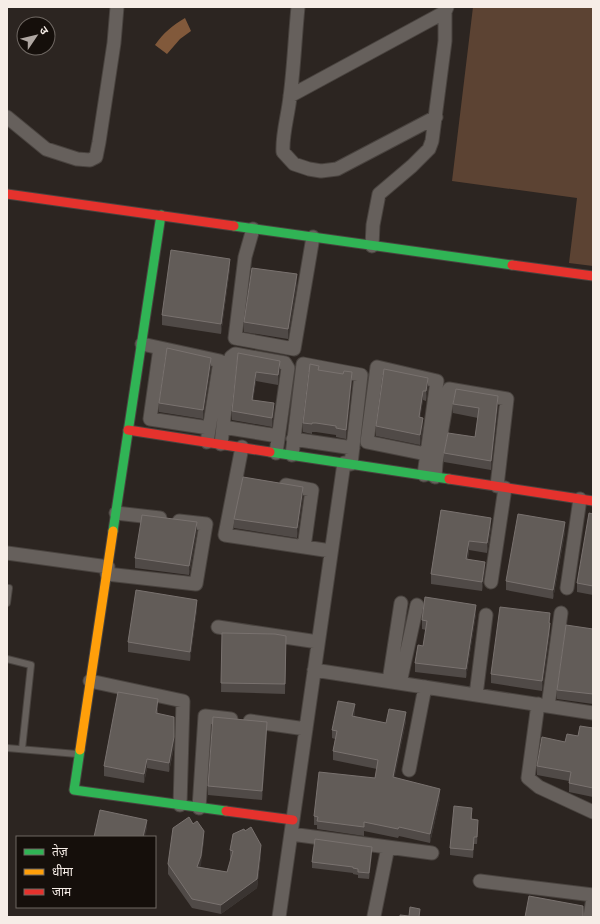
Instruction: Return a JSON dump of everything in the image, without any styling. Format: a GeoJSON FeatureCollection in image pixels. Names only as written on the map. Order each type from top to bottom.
{"type":"FeatureCollection","features":[{"type":"Feature","properties":{"kind":"street"},"geometry":{"type":"LineString","coordinates":[[7,116],[46,149],[77,159],[90,160],[96,158],[117,7]]}},
{"type":"Feature","properties":{"kind":"street"},"geometry":{"type":"LineString","coordinates":[[298,7],[290,96],[286,128],[282,139],[283,152],[294,164],[321,171],[337,169],[436,117]]}},
{"type":"Feature","properties":{"kind":"street"},"geometry":{"type":"LineString","coordinates":[[290,96],[446,9],[446,41],[432,141],[429,149],[412,166],[379,194],[372,246]]}},
{"type":"Feature","properties":{"kind":"street"},"geometry":{"type":"LineString","coordinates":[[7,194],[593,276]]}},
{"type":"Feature","properties":{"kind":"street"},"geometry":{"type":"LineString","coordinates":[[161,215],[74,790],[293,820]]}},
{"type":"Feature","properties":{"kind":"street"},"geometry":{"type":"LineString","coordinates":[[252,228],[244,267],[234,338],[294,349],[312,237]]}},
{"type":"Feature","properties":{"kind":"street"},"geometry":{"type":"LineString","coordinates":[[244,267],[259,269]]}},
{"type":"Feature","properties":{"kind":"street"},"geometry":{"type":"LineString","coordinates":[[290,275],[306,277]]}},
{"type":"Feature","properties":{"kind":"street"},"geometry":{"type":"LineString","coordinates":[[142,344],[220,361],[207,442]]}},
{"type":"Feature","properties":{"kind":"street"},"geometry":{"type":"LineString","coordinates":[[160,348],[150,419],[209,428]]}},
{"type":"Feature","properties":{"kind":"street"},"geometry":{"type":"LineString","coordinates":[[221,444],[231,357],[235,354],[285,364],[288,368],[276,453]]}},
{"type":"Feature","properties":{"kind":"street"},"geometry":{"type":"LineString","coordinates":[[279,917],[331,551],[348,464],[353,448],[361,375],[303,364],[292,455]]}},
{"type":"Feature","properties":{"kind":"street"},"geometry":{"type":"LineString","coordinates":[[426,454],[367,442],[377,367],[437,381],[426,454],[430,476]]}},
{"type":"Feature","properties":{"kind":"street"},"geometry":{"type":"LineString","coordinates":[[430,476],[436,463],[450,389],[507,399],[501,487],[491,582]]}},
{"type":"Feature","properties":{"kind":"street"},"geometry":{"type":"LineString","coordinates":[[223,427],[278,436]]}},
{"type":"Feature","properties":{"kind":"street"},"geometry":{"type":"LineString","coordinates":[[128,430],[593,502]]}},
{"type":"Feature","properties":{"kind":"street"},"geometry":{"type":"LineString","coordinates":[[293,439],[353,448]]}},
{"type":"Feature","properties":{"kind":"street"},"geometry":{"type":"LineString","coordinates":[[242,447],[225,535],[331,551]]}},
{"type":"Feature","properties":{"kind":"street"},"geometry":{"type":"LineString","coordinates":[[237,476],[252,479]]}},
{"type":"Feature","properties":{"kind":"street"},"geometry":{"type":"LineString","coordinates":[[274,483],[312,490],[304,547]]}},
{"type":"Feature","properties":{"kind":"street"},"geometry":{"type":"LineString","coordinates":[[567,588],[580,499]]}},
{"type":"Feature","properties":{"kind":"street"},"geometry":{"type":"LineString","coordinates":[[7,553],[196,584],[206,524],[116,513]]}},
{"type":"Feature","properties":{"kind":"street"},"geometry":{"type":"LineString","coordinates":[[394,682],[401,603]]}},
{"type":"Feature","properties":{"kind":"street"},"geometry":{"type":"LineString","coordinates":[[394,682],[417,605]]}},
{"type":"Feature","properties":{"kind":"street"},"geometry":{"type":"LineString","coordinates":[[561,613],[528,778],[539,787],[593,812]]}},
{"type":"Feature","properties":{"kind":"street"},"geometry":{"type":"LineString","coordinates":[[476,695],[486,616]]}},
{"type":"Feature","properties":{"kind":"street"},"geometry":{"type":"LineString","coordinates":[[218,627],[318,642]]}},
{"type":"Feature","properties":{"kind":"street"},"geometry":{"type":"LineString","coordinates":[[314,670],[593,714]]}},
{"type":"Feature","properties":{"kind":"street"},"geometry":{"type":"LineString","coordinates":[[90,681],[183,701],[180,805]]}},
{"type":"Feature","properties":{"kind":"street"},"geometry":{"type":"LineString","coordinates":[[409,770],[425,687]]}},
{"type":"Feature","properties":{"kind":"street"},"geometry":{"type":"LineString","coordinates":[[199,808],[205,716],[306,729]]}},
{"type":"Feature","properties":{"kind":"street"},"geometry":{"type":"LineString","coordinates":[[291,834],[432,853]]}},
{"type":"Feature","properties":{"kind":"street"},"geometry":{"type":"LineString","coordinates":[[374,916],[388,847]]}},
{"type":"Feature","properties":{"kind":"street"},"geometry":{"type":"LineString","coordinates":[[480,881],[593,899],[590,917]]}},
{"type":"Feature","properties":{"kind":"lane"},"geometry":{"type":"LineString","coordinates":[[7,588],[9,588],[7,603]]}},
{"type":"Feature","properties":{"kind":"lane"},"geometry":{"type":"LineString","coordinates":[[7,659],[31,665],[22,749]]}},
{"type":"Feature","properties":{"kind":"lane"},"geometry":{"type":"LineString","coordinates":[[7,748],[80,754]]}},
{"type":"Feature","properties":{"kind":"shaded area"},"geometry":{"type":"Polygon","coordinates":[[[473,7],[593,7],[593,266],[569,263],[577,198],[452,181],[473,7]]]}},
{"type":"Feature","properties":{"kind":"shaded area"},"geometry":{"type":"Polygon","coordinates":[[[185,18],[191,31],[180,39],[167,54],[155,45],[168,30],[185,18]]]}},
{"type":"Feature","properties":{"kind":"building"},"geometry":{"type":"Polygon","coordinates":[[[171,250],[230,259],[221,324],[162,315],[171,250]]]}},
{"type":"Feature","properties":{"kind":"building"},"geometry":{"type":"Polygon","coordinates":[[[252,268],[297,274],[288,329],[244,322],[252,268]]]}},
{"type":"Feature","properties":{"kind":"building"},"geometry":{"type":"Polygon","coordinates":[[[167,348],[211,358],[203,410],[159,403],[167,348]]]}},
{"type":"Feature","properties":{"kind":"building"},"geometry":{"type":"Polygon","coordinates":[[[238,353],[280,361],[278,375],[256,372],[252,400],[274,403],[272,418],[232,411],[238,353]]]}},
{"type":"Feature","properties":{"kind":"building"},"geometry":{"type":"Polygon","coordinates":[[[310,364],[319,366],[318,370],[343,374],[344,371],[352,372],[346,430],[336,428],[336,426],[303,423],[310,364]]]}},
{"type":"Feature","properties":{"kind":"building"},"geometry":{"type":"Polygon","coordinates":[[[384,369],[428,378],[426,391],[423,391],[419,417],[423,418],[420,435],[376,426],[384,369]]]}},
{"type":"Feature","properties":{"kind":"building"},"geometry":{"type":"Polygon","coordinates":[[[456,389],[498,396],[491,461],[444,453],[448,433],[475,437],[479,408],[453,404],[456,389]]]}},
{"type":"Feature","properties":{"kind":"building"},"geometry":{"type":"Polygon","coordinates":[[[243,477],[303,487],[297,528],[234,519],[243,477]]]}},
{"type":"Feature","properties":{"kind":"building"},"geometry":{"type":"Polygon","coordinates":[[[441,510],[491,518],[487,543],[469,541],[466,559],[485,562],[482,582],[431,574],[441,510]]]}},
{"type":"Feature","properties":{"kind":"building"},"geometry":{"type":"Polygon","coordinates":[[[589,513],[593,514],[593,586],[577,583],[589,513]]]}},
{"type":"Feature","properties":{"kind":"building"},"geometry":{"type":"Polygon","coordinates":[[[518,514],[565,522],[553,590],[506,581],[518,514]]]}},
{"type":"Feature","properties":{"kind":"building"},"geometry":{"type":"Polygon","coordinates":[[[142,515],[197,522],[189,566],[135,558],[142,515]]]}},
{"type":"Feature","properties":{"kind":"building"},"geometry":{"type":"Polygon","coordinates":[[[136,590],[197,600],[190,652],[128,642],[136,590]]]}},
{"type":"Feature","properties":{"kind":"building"},"geometry":{"type":"Polygon","coordinates":[[[425,597],[476,605],[466,669],[415,663],[418,645],[423,646],[427,621],[422,620],[425,597]]]}},
{"type":"Feature","properties":{"kind":"building"},"geometry":{"type":"Polygon","coordinates":[[[500,607],[550,613],[542,681],[491,674],[500,607]]]}},
{"type":"Feature","properties":{"kind":"building"},"geometry":{"type":"Polygon","coordinates":[[[566,625],[593,629],[593,694],[557,690],[566,625]]]}},
{"type":"Feature","properties":{"kind":"building"},"geometry":{"type":"Polygon","coordinates":[[[222,633],[275,634],[286,636],[285,684],[221,683],[222,633]]]}},
{"type":"Feature","properties":{"kind":"building"},"geometry":{"type":"Polygon","coordinates":[[[118,692],[158,699],[156,713],[174,717],[174,737],[169,763],[147,759],[144,774],[104,766],[118,692]]]}},
{"type":"Feature","properties":{"kind":"building"},"geometry":{"type":"Polygon","coordinates":[[[338,701],[355,704],[352,716],[386,723],[389,709],[406,712],[393,777],[440,789],[430,834],[399,827],[398,829],[364,822],[364,827],[317,821],[318,817],[314,816],[319,772],[375,778],[378,760],[333,751],[337,731],[332,730],[338,701]]]}},
{"type":"Feature","properties":{"kind":"building"},"geometry":{"type":"Polygon","coordinates":[[[213,717],[267,722],[262,791],[208,786],[213,717]]]}},
{"type":"Feature","properties":{"kind":"building"},"geometry":{"type":"Polygon","coordinates":[[[580,726],[593,728],[593,788],[569,783],[571,772],[537,766],[542,737],[565,742],[567,734],[578,736],[580,726]]]}},
{"type":"Feature","properties":{"kind":"building"},"geometry":{"type":"Polygon","coordinates":[[[454,806],[472,808],[471,819],[478,820],[477,837],[474,837],[473,850],[450,848],[454,806]]]}},
{"type":"Feature","properties":{"kind":"building"},"geometry":{"type":"Polygon","coordinates":[[[100,810],[147,820],[143,836],[94,836],[100,810]]]}},
{"type":"Feature","properties":{"kind":"building"},"geometry":{"type":"Polygon","coordinates":[[[189,817],[193,824],[197,821],[204,831],[201,856],[197,867],[227,872],[233,851],[230,850],[233,834],[244,829],[245,831],[251,827],[261,845],[257,879],[221,905],[192,899],[168,864],[173,828],[189,817]]]}},
{"type":"Feature","properties":{"kind":"building"},"geometry":{"type":"Polygon","coordinates":[[[315,839],[372,847],[369,873],[358,872],[358,869],[353,867],[312,862],[315,839]]]}},
{"type":"Feature","properties":{"kind":"building"},"geometry":{"type":"Polygon","coordinates":[[[529,896],[583,906],[583,917],[525,917],[529,896]]]}},
{"type":"Feature","properties":{"kind":"building"},"geometry":{"type":"Polygon","coordinates":[[[410,907],[420,909],[419,917],[400,917],[400,915],[409,916],[410,907]]]}},
{"type":"Feature","properties":{"kind":"traffic: fast"},"geometry":{"type":"LineString","coordinates":[[113,531],[161,215]]}},
{"type":"Feature","properties":{"kind":"traffic: fast"},"geometry":{"type":"LineString","coordinates":[[234,226],[512,265]]}},
{"type":"Feature","properties":{"kind":"traffic: fast"},"geometry":{"type":"LineString","coordinates":[[270,452],[449,479]]}},
{"type":"Feature","properties":{"kind":"traffic: fast"},"geometry":{"type":"LineString","coordinates":[[80,750],[74,790],[226,811]]}},
{"type":"Feature","properties":{"kind":"traffic: slow"},"geometry":{"type":"LineString","coordinates":[[80,750],[113,531]]}},
{"type":"Feature","properties":{"kind":"traffic: jam"},"geometry":{"type":"LineString","coordinates":[[7,194],[234,226]]}},
{"type":"Feature","properties":{"kind":"traffic: jam"},"geometry":{"type":"LineString","coordinates":[[512,265],[593,276]]}},
{"type":"Feature","properties":{"kind":"traffic: jam"},"geometry":{"type":"LineString","coordinates":[[128,430],[270,452]]}},
{"type":"Feature","properties":{"kind":"traffic: jam"},"geometry":{"type":"LineString","coordinates":[[449,479],[593,501]]}},
{"type":"Feature","properties":{"kind":"traffic: jam"},"geometry":{"type":"LineString","coordinates":[[226,811],[293,820]]}}]}
